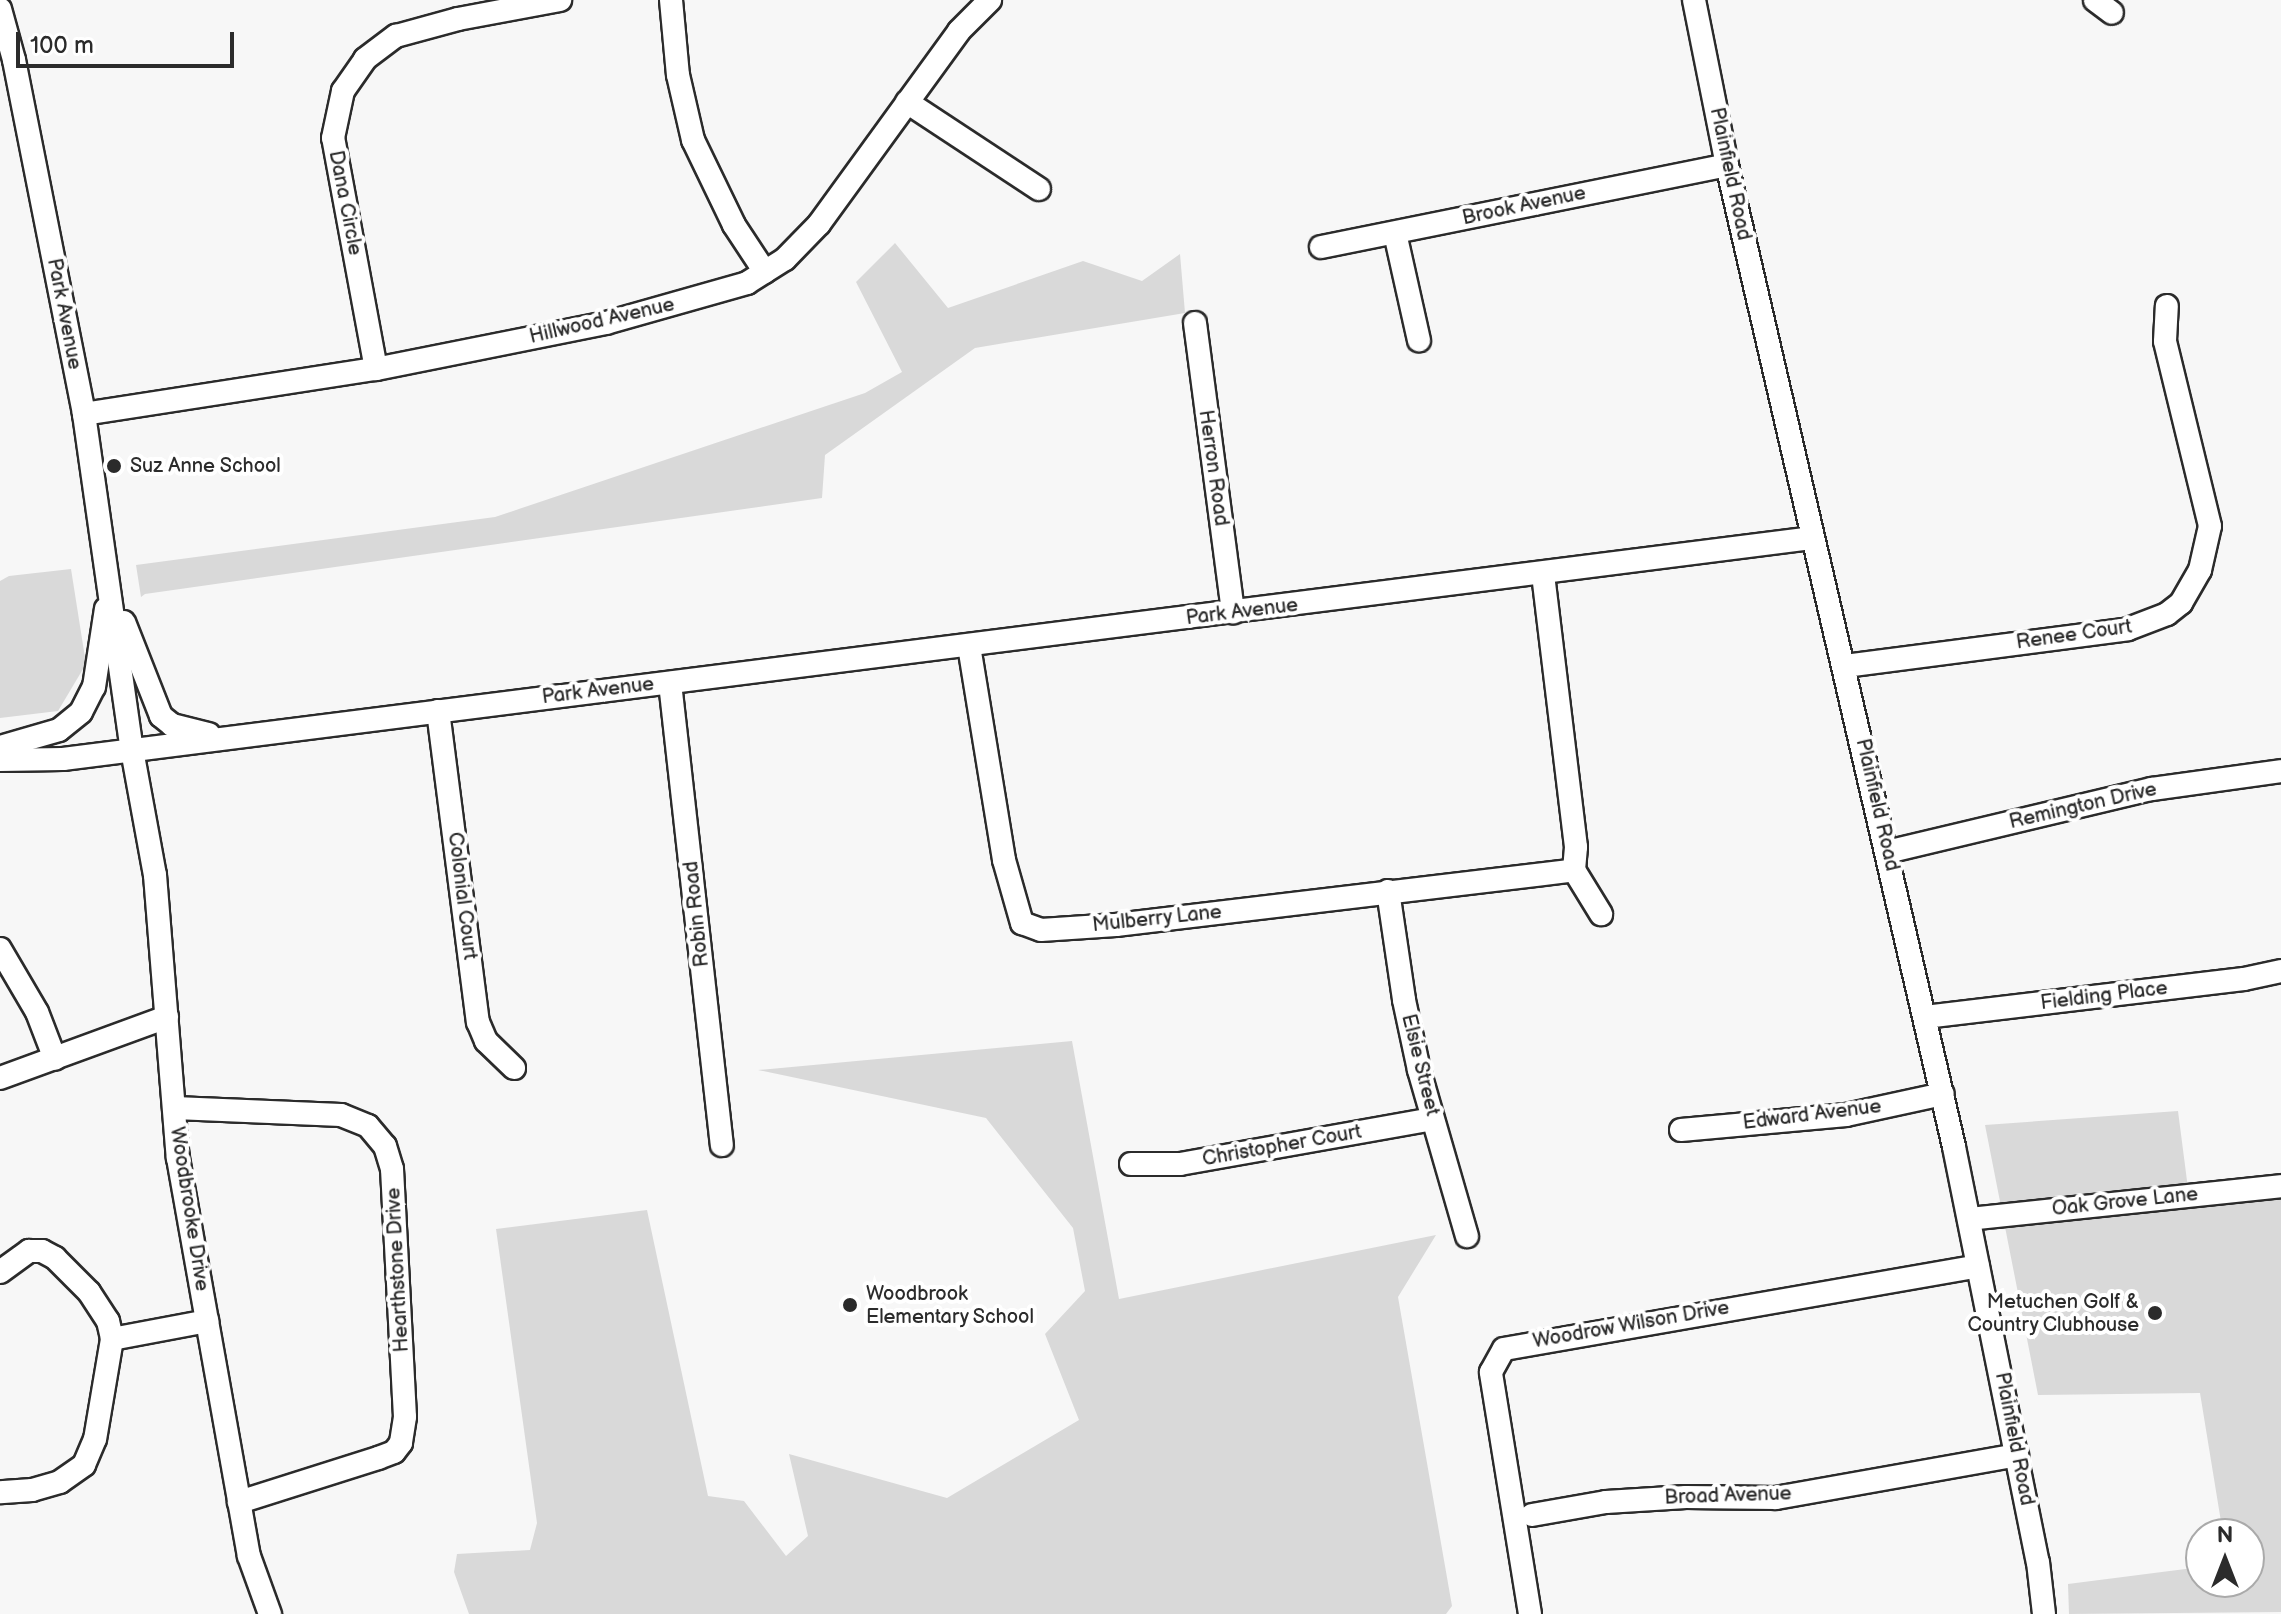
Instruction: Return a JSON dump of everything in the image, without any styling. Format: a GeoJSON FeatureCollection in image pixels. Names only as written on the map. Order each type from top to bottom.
{"type":"FeatureCollection","features":[{"type":"Feature","properties":{"kind":"street","name":"Dana Circle"},"geometry":{"type":"LineString","coordinates":[[376,369],[333,138],[343,91],[365,59],[396,36],[458,19],[560,0]]}},
{"type":"Feature","properties":{"kind":"street"},"geometry":{"type":"LineString","coordinates":[[671,0],[678,75],[693,140],[734,225],[765,272]]}},
{"type":"Feature","properties":{"kind":"street","name":"Hillwood Avenue"},"geometry":{"type":"LineString","coordinates":[[84,414],[376,369],[606,323],[722,292],[785,259],[819,224],[959,31],[990,0]]}},
{"type":"Feature","properties":{"kind":"street","name":"Plainfield Road"},"geometry":{"type":"LineString","coordinates":[[1694,0],[1727,165],[1943,1094],[2017,1455],[2044,1614]]}},
{"type":"Feature","properties":{"kind":"street","name":"Park Avenue"},"geometry":{"type":"LineString","coordinates":[[0,9],[14,60],[84,414],[132,750],[1813,538]]}},
{"type":"Feature","properties":{"kind":"street"},"geometry":{"type":"LineString","coordinates":[[907,102],[1039,189]]}},
{"type":"Feature","properties":{"kind":"street","name":"Brook Avenue"},"geometry":{"type":"LineString","coordinates":[[1321,247],[1727,165]]}},
{"type":"Feature","properties":{"kind":"street"},"geometry":{"type":"LineString","coordinates":[[1395,233],[1419,340]]}},
{"type":"Feature","properties":{"kind":"street","name":"Renee Court"},"geometry":{"type":"LineString","coordinates":[[1845,666],[2128,629],[2167,614],[2181,603],[2195,583],[2205,557],[2210,526],[2165,341],[2167,306]]}},
{"type":"Feature","properties":{"kind":"street","name":"Herron Road"},"geometry":{"type":"LineString","coordinates":[[1195,323],[1233,613]]}},
{"type":"Feature","properties":{"kind":"street"},"geometry":{"type":"LineString","coordinates":[[1543,574],[1576,847],[1574,870],[1601,914]]}},
{"type":"Feature","properties":{"kind":"street"},"geometry":{"type":"LineString","coordinates":[[109,584],[161,716],[183,728],[226,737]]}},
{"type":"Feature","properties":{"kind":"street"},"geometry":{"type":"LineString","coordinates":[[0,747],[59,730],[89,701],[109,584]]}},
{"type":"Feature","properties":{"kind":"street","name":"Mulberry Lane"},"geometry":{"type":"LineString","coordinates":[[969,646],[1004,860],[1022,923],[1041,930],[1116,925],[1574,870]]}},
{"type":"Feature","properties":{"kind":"street","name":"Robin Road"},"geometry":{"type":"LineString","coordinates":[[670,683],[722,1145]]}},
{"type":"Feature","properties":{"kind":"street","name":"Colonial Court"},"geometry":{"type":"LineString","coordinates":[[438,711],[478,1022],[486,1041],[514,1068]]}},
{"type":"Feature","properties":{"kind":"street"},"geometry":{"type":"LineString","coordinates":[[0,760],[63,759],[132,750]]}},
{"type":"Feature","properties":{"kind":"street","name":"Woodbrooke Drive"},"geometry":{"type":"LineString","coordinates":[[132,750],[155,875],[178,1158],[249,1556],[270,1614]]}},
{"type":"Feature","properties":{"kind":"street","name":"Remington Drive"},"geometry":{"type":"LineString","coordinates":[[1887,852],[2152,789],[2281,771]]}},
{"type":"Feature","properties":{"kind":"street","name":"Elsie Street"},"geometry":{"type":"LineString","coordinates":[[1388,891],[1404,1000],[1432,1119],[1467,1236]]}},
{"type":"Feature","properties":{"kind":"street"},"geometry":{"type":"LineString","coordinates":[[0,949],[37,1012],[55,1059]]}},
{"type":"Feature","properties":{"kind":"street","name":"Fielding Place"},"geometry":{"type":"LineString","coordinates":[[1925,1017],[2244,979],[2281,971]]}},
{"type":"Feature","properties":{"kind":"street"},"geometry":{"type":"LineString","coordinates":[[0,1078],[167,1017]]}},
{"type":"Feature","properties":{"kind":"street","name":"Edward Avenue"},"geometry":{"type":"LineString","coordinates":[[1681,1130],[1846,1115],[1943,1094]]}},
{"type":"Feature","properties":{"kind":"street","name":"Hearthstone Drive"},"geometry":{"type":"LineString","coordinates":[[175,1108],[341,1115],[368,1126],[385,1146],[392,1169],[405,1417],[401,1443],[394,1452],[378,1458],[239,1502]]}},
{"type":"Feature","properties":{"kind":"street","name":"Christopher Court"},"geometry":{"type":"LineString","coordinates":[[1131,1164],[1180,1164],[1432,1119]]}},
{"type":"Feature","properties":{"kind":"street","name":"Oak Grove Lane"},"geometry":{"type":"LineString","coordinates":[[1969,1219],[2281,1186]]}},
{"type":"Feature","properties":{"kind":"street"},"geometry":{"type":"LineString","coordinates":[[0,1272],[29,1251],[42,1251],[55,1258],[89,1292],[108,1321],[112,1339],[95,1439],[84,1465],[60,1482],[32,1490],[0,1492]]}},
{"type":"Feature","properties":{"kind":"street","name":"Woodrow Wilson Drive"},"geometry":{"type":"LineString","coordinates":[[1530,1614],[1491,1372],[1504,1349],[1978,1266]]}},
{"type":"Feature","properties":{"kind":"street"},"geometry":{"type":"LineString","coordinates":[[112,1339],[207,1321]]}},
{"type":"Feature","properties":{"kind":"street","name":"Broad Avenue"},"geometry":{"type":"LineString","coordinates":[[1532,1515],[1606,1502],[1686,1497],[1776,1498],[2017,1455]]}},
{"type":"Feature","properties":{"kind":"shaded area"},"geometry":{"type":"Polygon","coordinates":[[[895,243],[948,308],[1083,261],[1142,281],[1180,254],[1185,313],[975,348],[825,455],[822,498],[141,597],[136,565],[495,517],[865,393],[902,372],[856,282],[895,243]]]}},
{"type":"Feature","properties":{"kind":"shaded area"},"geometry":{"type":"Polygon","coordinates":[[[71,569],[86,664],[58,711],[0,718],[0,581],[9,576],[71,569]]]}},
{"type":"Feature","properties":{"kind":"shaded area"},"geometry":{"type":"Polygon","coordinates":[[[1072,1041],[1119,1299],[1436,1235],[1398,1297],[1452,1606],[1446,1614],[469,1614],[454,1572],[457,1554],[530,1550],[537,1523],[496,1229],[647,1210],[708,1496],[744,1501],[786,1556],[808,1536],[789,1454],[947,1498],[1079,1420],[1045,1334],[1085,1291],[1073,1228],[986,1118],[758,1070],[1072,1041]]]}},
{"type":"Feature","properties":{"kind":"shaded area"},"geometry":{"type":"Polygon","coordinates":[[[2178,1111],[2190,1204],[2281,1195],[2281,1612],[2069,1614],[2068,1584],[2185,1569],[2185,1598],[2265,1598],[2265,1518],[2220,1518],[2200,1393],[2038,1395],[1985,1125],[2178,1111]]]}},
{"type":"Feature","properties":{"kind":"place","name":"Suz Anne School"},"geometry":{"type":"Point","coordinates":[114,466]}},
{"type":"Feature","properties":{"kind":"place","name":"Woodbrook Elementary School"},"geometry":{"type":"Point","coordinates":[850,1305]}},
{"type":"Feature","properties":{"kind":"place","name":"Metuchen Golf & Country Clubhouse"},"geometry":{"type":"Point","coordinates":[2155,1313]}}]}
